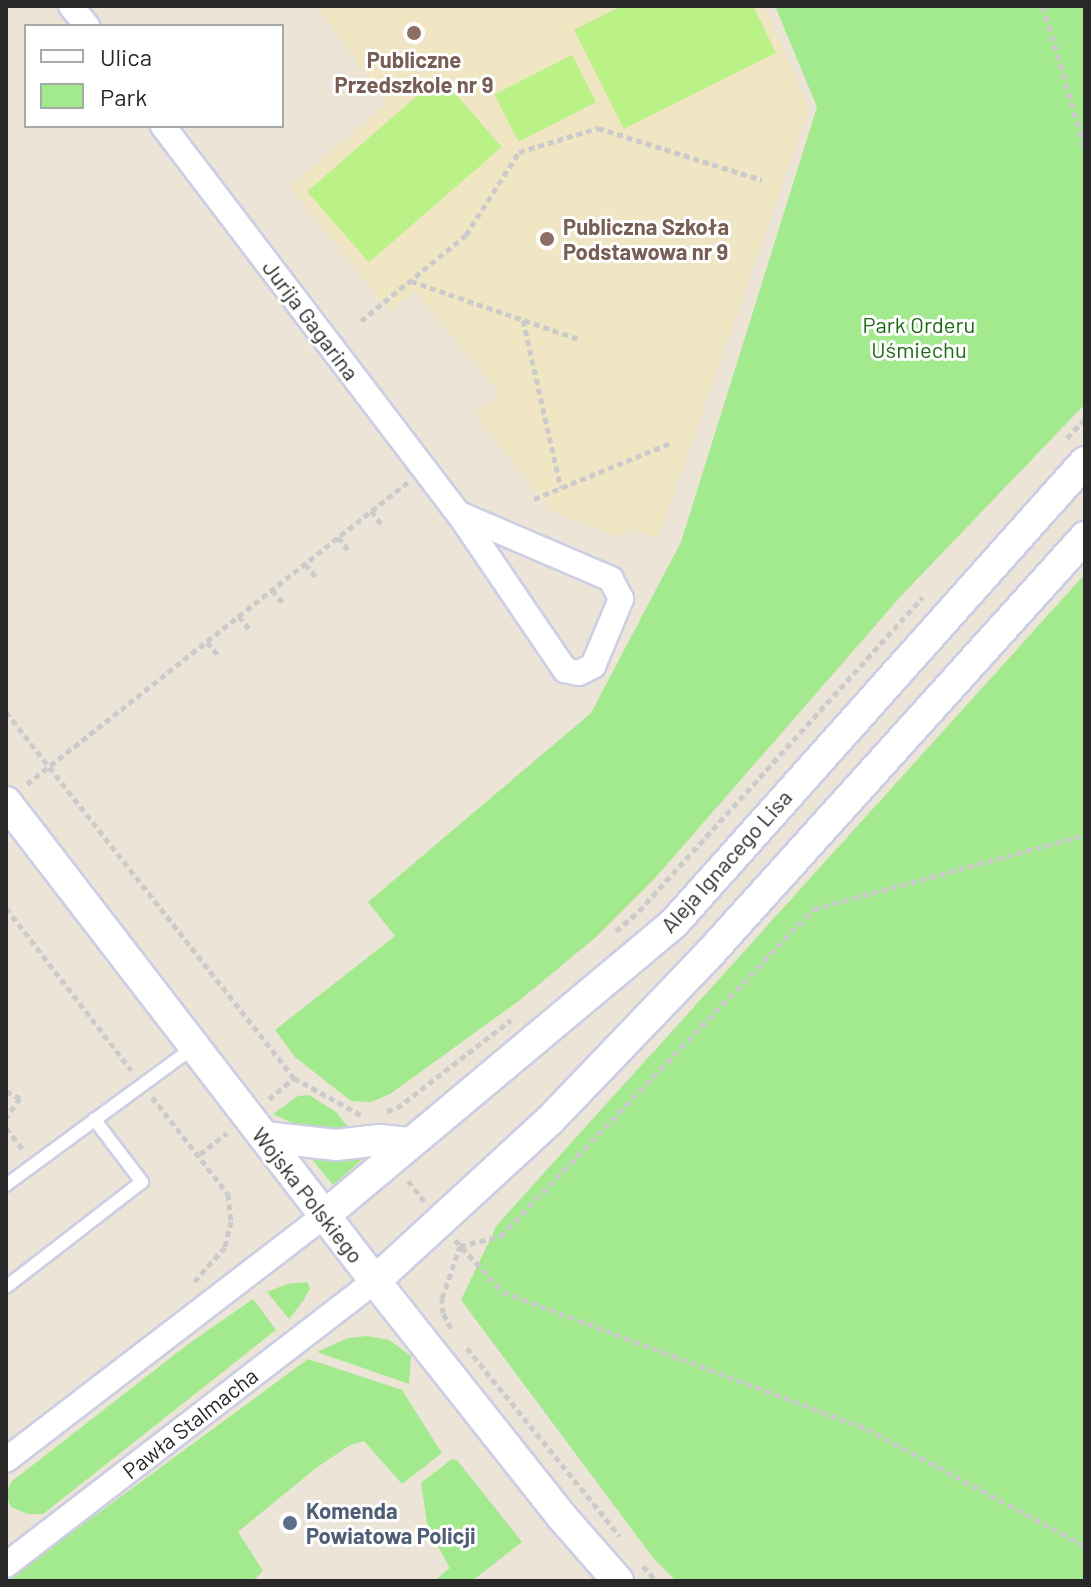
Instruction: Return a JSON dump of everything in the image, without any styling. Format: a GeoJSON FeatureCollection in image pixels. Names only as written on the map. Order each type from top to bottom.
{"type":"FeatureCollection","features":[{"type":"Feature","properties":{"kind":"street"},"geometry":{"type":"LineString","coordinates":[[71,6],[85,24]]}},
{"type":"Feature","properties":{"kind":"street","name":"Jurija Gagarina"},"geometry":{"type":"LineString","coordinates":[[165,128],[459,514],[565,670],[579,673],[593,666],[621,599],[611,579],[459,514]]}},
{"type":"Feature","properties":{"kind":"street","name":"Aleja Ignacego Lisa"},"geometry":{"type":"LineString","coordinates":[[325,1215],[406,1157],[675,922],[1074,452]]}},
{"type":"Feature","properties":{"kind":"street"},"geometry":{"type":"LineString","coordinates":[[375,1281],[550,1120],[711,952],[1085,537]]}},
{"type":"Feature","properties":{"kind":"street","name":"Wojska Polskiego"},"geometry":{"type":"LineString","coordinates":[[12,797],[194,1047],[562,1517],[618,1581]]}},
{"type":"Feature","properties":{"kind":"street"},"geometry":{"type":"LineString","coordinates":[[264,1137],[336,1145],[380,1140],[406,1157]]}},
{"type":"Feature","properties":{"kind":"street"},"geometry":{"type":"LineString","coordinates":[[6,1460],[325,1215]]}},
{"type":"Feature","properties":{"kind":"street","name":"Pawła Stalmacha"},"geometry":{"type":"LineString","coordinates":[[6,1565],[375,1281]]}},
{"type":"Feature","properties":{"kind":"lane"},"geometry":{"type":"LineString","coordinates":[[6,1185],[194,1047]]}},
{"type":"Feature","properties":{"kind":"lane"},"geometry":{"type":"LineString","coordinates":[[6,1287],[142,1182],[94,1119]]}},
{"type":"Feature","properties":{"kind":"path"},"geometry":{"type":"LineString","coordinates":[[1043,6],[1085,150]]}},
{"type":"Feature","properties":{"kind":"path"},"geometry":{"type":"LineString","coordinates":[[361,321],[466,235],[519,152],[598,128],[762,180]]}},
{"type":"Feature","properties":{"kind":"path"},"geometry":{"type":"LineString","coordinates":[[410,281],[581,340]]}},
{"type":"Feature","properties":{"kind":"path"},"geometry":{"type":"LineString","coordinates":[[523,320],[561,488]]}},
{"type":"Feature","properties":{"kind":"path"},"geometry":{"type":"LineString","coordinates":[[1074,452],[1085,419]]}},
{"type":"Feature","properties":{"kind":"path"},"geometry":{"type":"LineString","coordinates":[[534,499],[673,442]]}},
{"type":"Feature","properties":{"kind":"path"},"geometry":{"type":"LineString","coordinates":[[12,797],[425,469]]}},
{"type":"Feature","properties":{"kind":"path"},"geometry":{"type":"LineString","coordinates":[[371,511],[382,525]]}},
{"type":"Feature","properties":{"kind":"path"},"geometry":{"type":"LineString","coordinates":[[338,537],[349,551]]}},
{"type":"Feature","properties":{"kind":"path"},"geometry":{"type":"LineString","coordinates":[[305,564],[316,577]]}},
{"type":"Feature","properties":{"kind":"path"},"geometry":{"type":"LineString","coordinates":[[272,590],[283,603]]}},
{"type":"Feature","properties":{"kind":"path"},"geometry":{"type":"LineString","coordinates":[[605,941],[639,911],[926,594]]}},
{"type":"Feature","properties":{"kind":"path"},"geometry":{"type":"LineString","coordinates":[[239,616],[249,629]]}},
{"type":"Feature","properties":{"kind":"path"},"geometry":{"type":"LineString","coordinates":[[207,642],[217,654]]}},
{"type":"Feature","properties":{"kind":"path"},"geometry":{"type":"LineString","coordinates":[[6,712],[294,1078],[368,1119]]}},
{"type":"Feature","properties":{"kind":"path"},"geometry":{"type":"LineString","coordinates":[[460,1246],[501,1236],[814,909],[1085,835]]}},
{"type":"Feature","properties":{"kind":"path"},"geometry":{"type":"LineString","coordinates":[[6,908],[228,1194],[231,1221],[225,1247],[185,1291]]}},
{"type":"Feature","properties":{"kind":"path"},"geometry":{"type":"LineString","coordinates":[[382,1113],[397,1108],[523,1010]]}},
{"type":"Feature","properties":{"kind":"path"},"geometry":{"type":"LineString","coordinates":[[6,1091],[20,1098],[6,1117]]}},
{"type":"Feature","properties":{"kind":"path"},"geometry":{"type":"LineString","coordinates":[[6,1128],[35,1164]]}},
{"type":"Feature","properties":{"kind":"path"},"geometry":{"type":"LineString","coordinates":[[406,1157],[428,1207]]}},
{"type":"Feature","properties":{"kind":"path"},"geometry":{"type":"LineString","coordinates":[[460,1246],[442,1298],[451,1329],[626,1544]]}},
{"type":"Feature","properties":{"kind":"path"},"geometry":{"type":"LineString","coordinates":[[460,1246],[503,1292],[867,1429],[1085,1546]]}},
{"type":"Feature","properties":{"kind":"path"},"geometry":{"type":"LineString","coordinates":[[636,1556],[656,1581]]}},
{"type":"Feature","properties":{"kind":"shaded area","name":"Publiczna Szkoła Podstawowa nr 9"},"geometry":{"type":"Polygon","coordinates":[[[316,6],[765,6],[809,109],[658,539],[630,529],[618,537],[553,512],[475,415],[500,393],[414,290],[390,311],[289,187],[387,103],[316,6]]]}},
{"type":"Feature","properties":{"kind":"green space"},"geometry":{"type":"Polygon","coordinates":[[[621,6],[753,6],[776,53],[624,129],[574,30],[621,6]]]}},
{"type":"Feature","properties":{"kind":"green space","name":"Park Orderu Uśmiechu"},"geometry":{"type":"Polygon","coordinates":[[[775,6],[1085,6],[1085,404],[901,596],[656,877],[596,937],[520,1000],[390,1094],[371,1102],[351,1101],[295,1057],[275,1030],[395,936],[368,902],[591,713],[681,542],[817,107],[775,6]]]}},
{"type":"Feature","properties":{"kind":"green space"},"geometry":{"type":"Polygon","coordinates":[[[572,55],[596,102],[519,142],[494,94],[572,55]]]}},
{"type":"Feature","properties":{"kind":"green space"},"geometry":{"type":"Polygon","coordinates":[[[440,76],[502,147],[369,262],[307,191],[440,76]]]}},
{"type":"Feature","properties":{"kind":"green space"},"geometry":{"type":"Polygon","coordinates":[[[1085,574],[1085,1581],[676,1581],[654,1559],[461,1300],[497,1225],[1085,574]]]}},
{"type":"Feature","properties":{"kind":"green space"},"geometry":{"type":"Polygon","coordinates":[[[309,1095],[336,1112],[352,1132],[308,1130],[273,1114],[298,1096],[309,1095]]]}},
{"type":"Feature","properties":{"kind":"green space"},"geometry":{"type":"Polygon","coordinates":[[[366,1156],[333,1185],[310,1157],[366,1156]]]}},
{"type":"Feature","properties":{"kind":"green space"},"geometry":{"type":"Polygon","coordinates":[[[307,1282],[310,1288],[289,1319],[267,1292],[287,1284],[307,1282]]]}},
{"type":"Feature","properties":{"kind":"green space"},"geometry":{"type":"Polygon","coordinates":[[[253,1299],[276,1330],[43,1514],[28,1514],[11,1507],[6,1494],[11,1482],[187,1345],[253,1299]]]}},
{"type":"Feature","properties":{"kind":"green space"},"geometry":{"type":"Polygon","coordinates":[[[367,1336],[389,1340],[411,1356],[409,1384],[317,1352],[348,1338],[367,1336]]]}},
{"type":"Feature","properties":{"kind":"green space"},"geometry":{"type":"Polygon","coordinates":[[[308,1359],[402,1390],[442,1453],[402,1484],[364,1441],[350,1445],[316,1468],[238,1532],[263,1571],[253,1581],[6,1581],[308,1359]]]}},
{"type":"Feature","properties":{"kind":"green space"},"geometry":{"type":"Polygon","coordinates":[[[452,1459],[457,1460],[522,1542],[472,1581],[434,1581],[450,1568],[428,1529],[421,1483],[452,1459]]]}},
{"type":"Feature","properties":{"kind":"place","name":"Publiczne Przedszkole nr 9"},"geometry":{"type":"Point","coordinates":[414,33]}},
{"type":"Feature","properties":{"kind":"place","name":"Publiczna Szkoła Podstawowa nr 9"},"geometry":{"type":"Point","coordinates":[547,239]}},
{"type":"Feature","properties":{"kind":"place","name":"Komenda Powiatowa Policji"},"geometry":{"type":"Point","coordinates":[290,1523]}}]}
